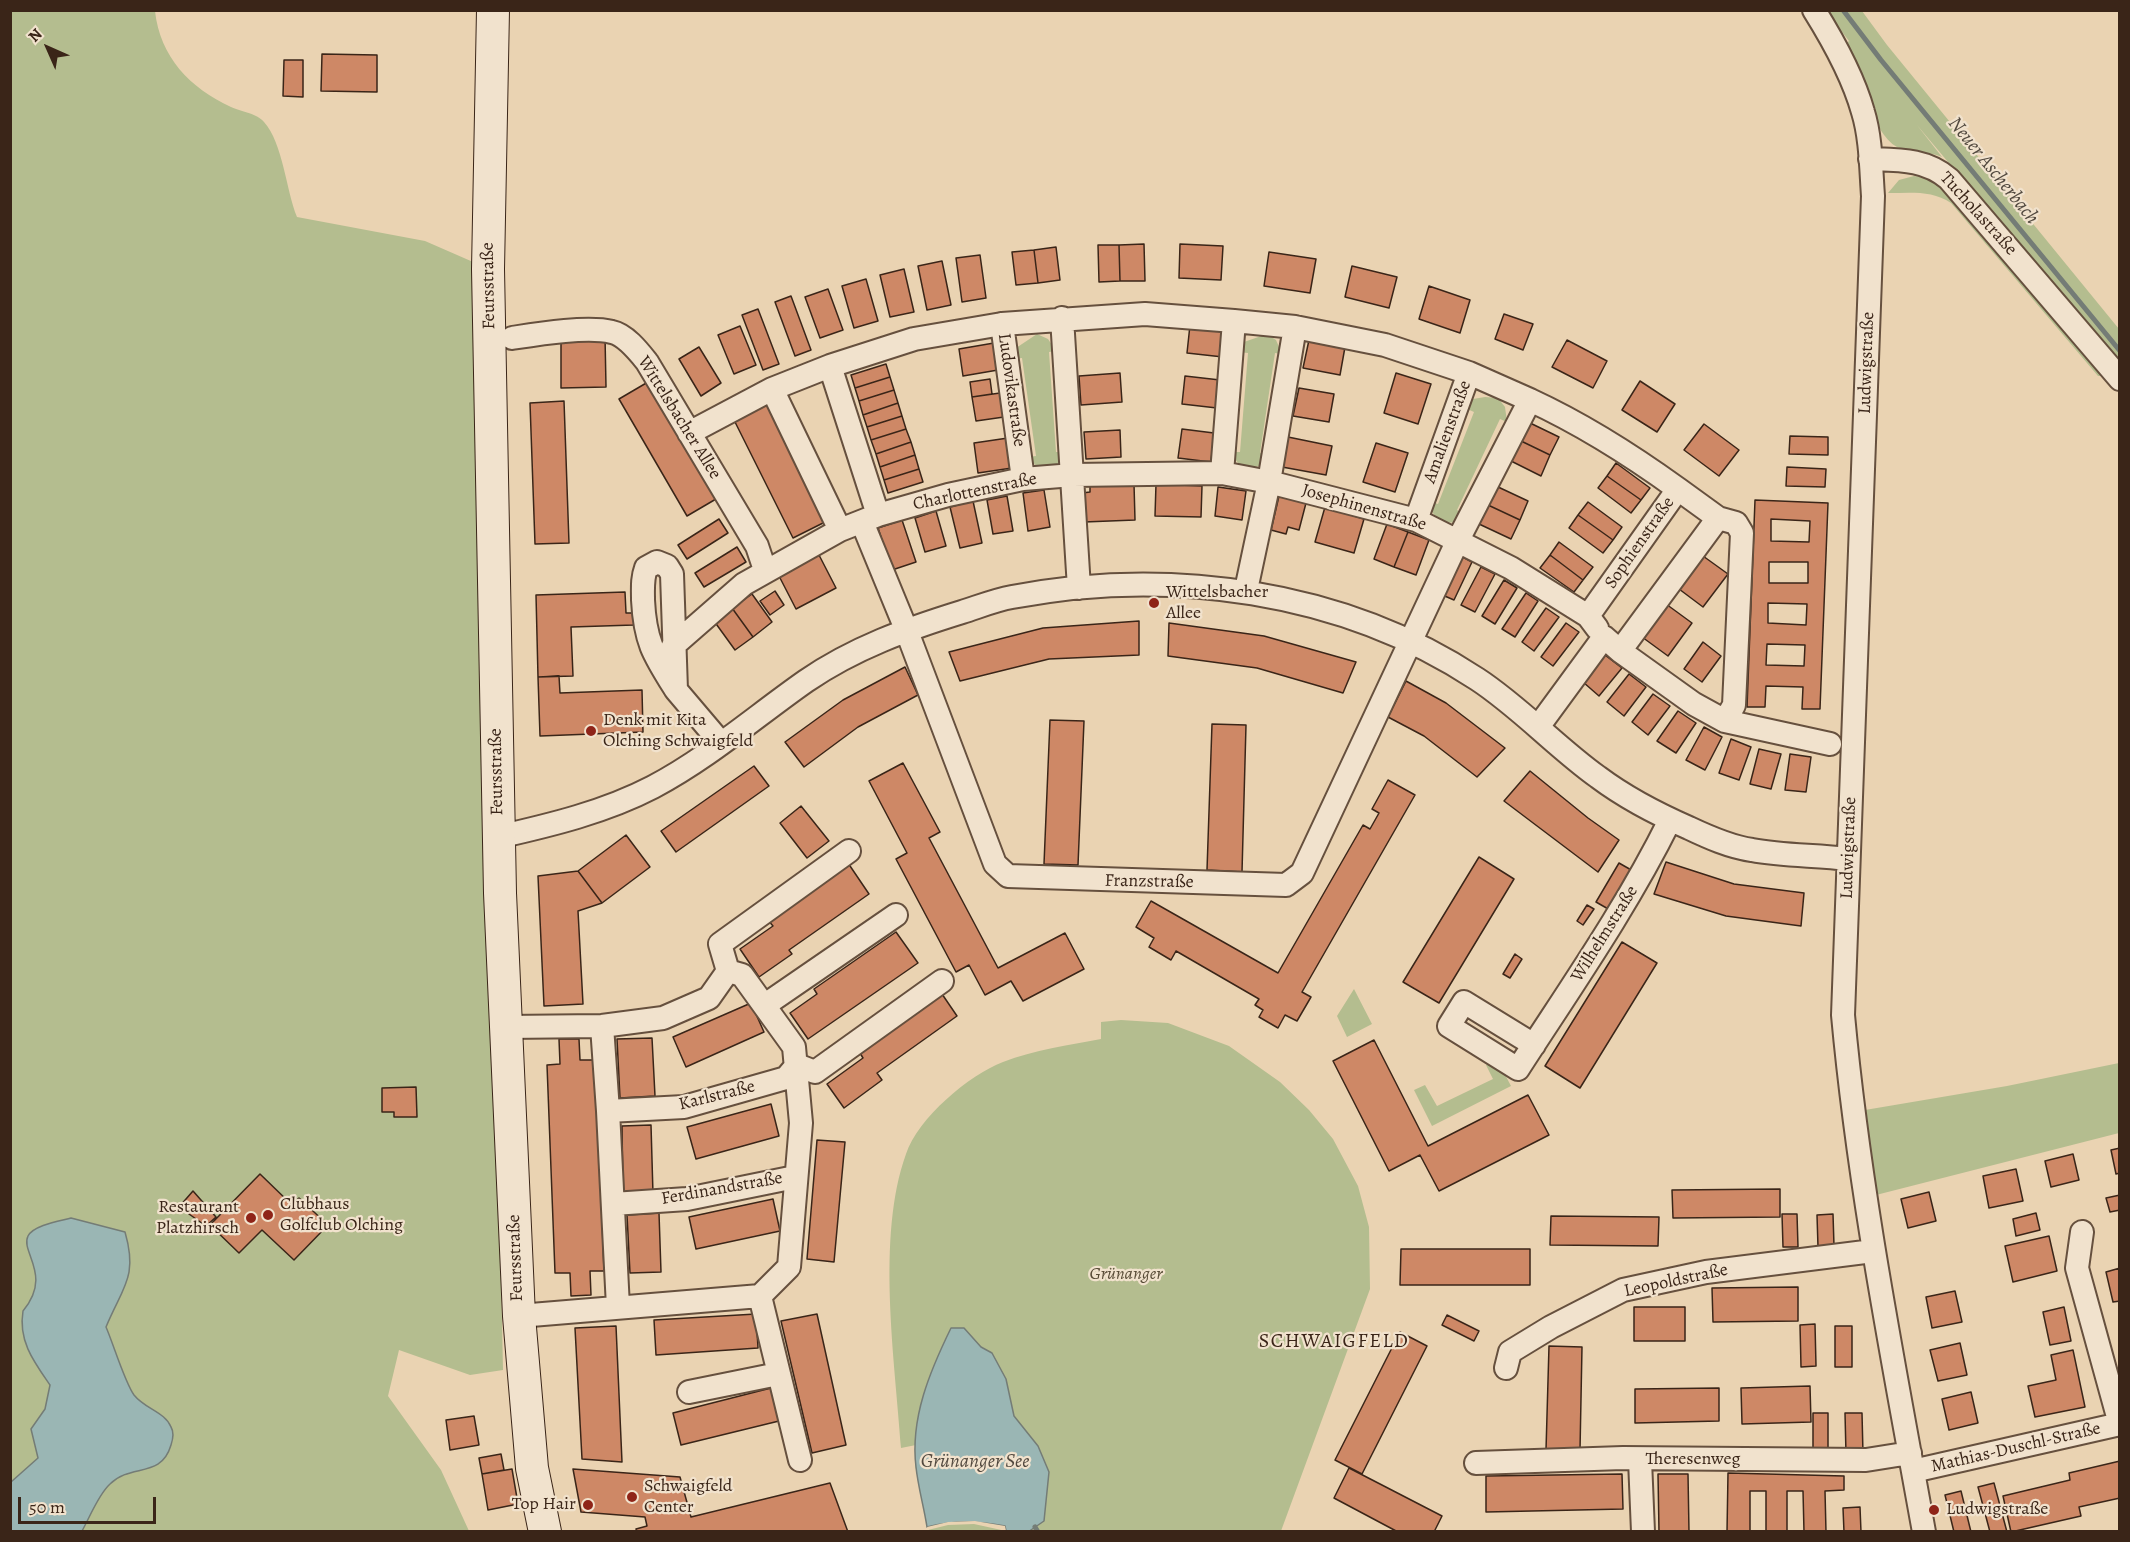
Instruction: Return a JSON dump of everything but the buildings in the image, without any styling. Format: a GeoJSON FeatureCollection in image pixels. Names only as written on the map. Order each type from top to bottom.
{"type":"FeatureCollection","features":[{"type":"Feature","properties":{"kind":"street","name":"Feursstraße"},"geometry":{"type":"LineString","coordinates":[[493,10],[488,269],[498,837],[519,1316],[532,1468],[545,1532]]}},
{"type":"Feature","properties":{"kind":"street"},"geometry":{"type":"LineString","coordinates":[[1814,10],[1849,74],[1864,113],[1870,159]]}},
{"type":"Feature","properties":{"kind":"street","name":"Tucholastraße"},"geometry":{"type":"LineString","coordinates":[[1870,159],[1920,163],[1937,169],[1949,179],[2120,379]]}},
{"type":"Feature","properties":{"kind":"street","name":"Ludwigstraße"},"geometry":{"type":"LineString","coordinates":[[1870,159],[1873,208],[1843,1015],[1853,1120],[1873,1251],[1924,1532]]}},
{"type":"Feature","properties":{"kind":"street","name":"Ludovikastraße"},"geometry":{"type":"LineString","coordinates":[[1023,479],[1002,324],[1145,314],[1234,321]]}},
{"type":"Feature","properties":{"kind":"street"},"geometry":{"type":"LineString","coordinates":[[1062,318],[1079,588]]}},
{"type":"Feature","properties":{"kind":"street"},"geometry":{"type":"LineString","coordinates":[[1221,473],[1234,321],[1295,327],[1384,345],[1469,373]]}},
{"type":"Feature","properties":{"kind":"street"},"geometry":{"type":"LineString","coordinates":[[689,433],[772,389],[830,366],[914,339],[1002,324]]}},
{"type":"Feature","properties":{"kind":"street"},"geometry":{"type":"LineString","coordinates":[[1246,590],[1269,482],[1295,327]]}},
{"type":"Feature","properties":{"kind":"street","name":"Wittelsbacher Allee"},"geometry":{"type":"LineString","coordinates":[[513,338],[551,332],[613,332],[634,347],[648,362],[757,546],[765,570]]}},
{"type":"Feature","properties":{"kind":"street"},"geometry":{"type":"LineString","coordinates":[[830,366],[870,518],[906,629]]}},
{"type":"Feature","properties":{"kind":"street","name":"Amalienstraße"},"geometry":{"type":"LineString","coordinates":[[1416,520],[1469,373],[1561,414],[1648,467],[1678,489]]}},
{"type":"Feature","properties":{"kind":"street"},"geometry":{"type":"LineString","coordinates":[[772,389],[840,530]]}},
{"type":"Feature","properties":{"kind":"street"},"geometry":{"type":"LineString","coordinates":[[1411,644],[1458,540],[1530,400]]}},
{"type":"Feature","properties":{"kind":"street"},"geometry":{"type":"LineString","coordinates":[[1073,475],[1221,473],[1269,482]]}},
{"type":"Feature","properties":{"kind":"street","name":"Charlottenstraße"},"geometry":{"type":"LineString","coordinates":[[673,646],[744,584],[765,570],[840,530],[870,518],[948,495],[1023,479],[1073,475]]}},
{"type":"Feature","properties":{"kind":"street","name":"Josephinenstraße"},"geometry":{"type":"LineString","coordinates":[[1269,482],[1416,520],[1458,540]]}},
{"type":"Feature","properties":{"kind":"street","name":"Sophienstraße"},"geometry":{"type":"LineString","coordinates":[[1588,616],[1678,489],[1718,518],[1736,523],[1742,533],[1734,705],[1725,721]]}},
{"type":"Feature","properties":{"kind":"street"},"geometry":{"type":"LineString","coordinates":[[1538,727],[1612,644],[1718,518]]}},
{"type":"Feature","properties":{"kind":"street"},"geometry":{"type":"LineString","coordinates":[[1458,540],[1588,616],[1612,644],[1694,704],[1725,721],[1830,744]]}},
{"type":"Feature","properties":{"kind":"street"},"geometry":{"type":"LineString","coordinates":[[676,690],[672,574],[667,566],[657,562],[646,568],[642,579],[644,631],[658,661],[676,690],[721,743]]}},
{"type":"Feature","properties":{"kind":"street"},"geometry":{"type":"LineString","coordinates":[[498,837],[548,825],[620,802],[689,766],[842,659],[906,629],[1009,597],[1079,588],[1170,585],[1246,590],[1309,605],[1411,644],[1479,680],[1596,776],[1639,805],[1707,836],[1750,850],[1848,859]]}},
{"type":"Feature","properties":{"kind":"street","name":"Franzstraße"},"geometry":{"type":"LineString","coordinates":[[906,629],[995,864],[1008,876],[1099,881],[1286,885],[1302,873],[1411,644]]}},
{"type":"Feature","properties":{"kind":"street","name":"Wilhelmstraße"},"geometry":{"type":"LineString","coordinates":[[1534,1045],[1636,884],[1671,820]]}},
{"type":"Feature","properties":{"kind":"street"},"geometry":{"type":"LineString","coordinates":[[728,971],[720,944],[849,851]]}},
{"type":"Feature","properties":{"kind":"street"},"geometry":{"type":"LineString","coordinates":[[765,1005],[896,915]]}},
{"type":"Feature","properties":{"kind":"street"},"geometry":{"type":"LineString","coordinates":[[505,1027],[602,1026],[663,1018],[709,998],[728,971]]}},
{"type":"Feature","properties":{"kind":"street"},"geometry":{"type":"LineString","coordinates":[[728,971],[742,975],[765,1005],[794,1047],[797,1065],[814,1072],[942,981]]}},
{"type":"Feature","properties":{"kind":"street"},"geometry":{"type":"LineString","coordinates":[[602,1026],[618,1307]]}},
{"type":"Feature","properties":{"kind":"street","name":"Karlstraße"},"geometry":{"type":"LineString","coordinates":[[608,1111],[684,1107],[786,1078],[797,1065]]}},
{"type":"Feature","properties":{"kind":"street","name":"Ferdinandstraße"},"geometry":{"type":"LineString","coordinates":[[760,1296],[789,1267],[801,1123],[797,1065]]}},
{"type":"Feature","properties":{"kind":"street","name":"Ferdinandstraße"},"geometry":{"type":"LineString","coordinates":[[613,1204],[687,1199],[795,1177]]}},
{"type":"Feature","properties":{"kind":"street"},"geometry":{"type":"LineString","coordinates":[[2082,1232],[2077,1268],[2120,1424]]}},
{"type":"Feature","properties":{"kind":"street","name":"Leopoldstraße"},"geometry":{"type":"LineString","coordinates":[[1506,1368],[1510,1352],[1551,1327],[1623,1290],[1706,1272],[1873,1251]]}},
{"type":"Feature","properties":{"kind":"street"},"geometry":{"type":"LineString","coordinates":[[519,1316],[760,1296],[800,1460]]}},
{"type":"Feature","properties":{"kind":"street"},"geometry":{"type":"LineString","coordinates":[[689,1392],[778,1374]]}},
{"type":"Feature","properties":{"kind":"street","name":"Mathias-Duschl-Straße"},"geometry":{"type":"LineString","coordinates":[[1912,1462],[2120,1424]]}},
{"type":"Feature","properties":{"kind":"street"},"geometry":{"type":"LineString","coordinates":[[1640,1460],[1643,1532]]}},
{"type":"Feature","properties":{"kind":"street","name":"Theresenweg"},"geometry":{"type":"LineString","coordinates":[[1476,1463],[1640,1460],[1912,1462]]}},
{"type":"Feature","properties":{"kind":"green space"},"geometry":{"type":"Polygon","coordinates":[[[10,11],[155,11],[158,28],[170,57],[190,80],[216,99],[258,117],[264,122],[276,142],[297,217],[425,241],[480,265],[503,1370],[470,1375],[399,1350],[388,1396],[441,1470],[469,1531],[11,1531],[10,11]]]}},
{"type":"Feature","properties":{"kind":"green space"},"geometry":{"type":"Polygon","coordinates":[[[1826,11],[1862,11],[1887,45],[2119,329],[2119,366],[1917,125],[1942,157],[1902,149],[1888,140],[1866,100],[1847,43],[1849,41],[1826,11]]]}},
{"type":"Feature","properties":{"kind":"green space"},"geometry":{"type":"Polygon","coordinates":[[[1914,176],[1931,179],[1942,185],[2103,372],[2102,376],[2098,376],[1951,203],[1929,194],[1888,193],[1899,180],[1914,176]]]}},
{"type":"Feature","properties":{"kind":"green space"},"geometry":{"type":"Polygon","coordinates":[[[1037,334],[1048,339],[1056,351],[1049,352],[1056,452],[1063,452],[1061,463],[1041,470],[1027,457],[1036,456],[1022,358],[1013,359],[1016,348],[1037,334]]]}},
{"type":"Feature","properties":{"kind":"green space"},"geometry":{"type":"Polygon","coordinates":[[[1267,334],[1276,340],[1282,354],[1275,353],[1260,453],[1267,454],[1263,464],[1248,468],[1240,464],[1231,452],[1240,452],[1248,353],[1238,352],[1244,342],[1267,334]]]}},
{"type":"Feature","properties":{"kind":"green space"},"geometry":{"type":"Polygon","coordinates":[[[1498,398],[1505,407],[1507,422],[1500,419],[1457,510],[1463,514],[1457,522],[1441,521],[1432,511],[1429,501],[1438,504],[1474,412],[1465,408],[1473,399],[1498,398]]]}},
{"type":"Feature","properties":{"kind":"green space"},"geometry":{"type":"Polygon","coordinates":[[[1354,989],[1372,1024],[1347,1037],[1337,1016],[1354,989]]]}},
{"type":"Feature","properties":{"kind":"green space","name":"Grünanger"},"geometry":{"type":"Polygon","coordinates":[[[1121,1020],[1168,1023],[1229,1046],[1280,1082],[1309,1110],[1333,1139],[1358,1186],[1369,1227],[1370,1289],[1281,1531],[1034,1532],[1032,1529],[1028,1532],[929,1531],[915,1465],[916,1445],[901,1448],[892,1338],[890,1260],[892,1223],[897,1187],[906,1154],[921,1126],[933,1112],[975,1077],[1003,1062],[1027,1054],[1101,1039],[1101,1022],[1121,1020]]]}},
{"type":"Feature","properties":{"kind":"green space"},"geometry":{"type":"Polygon","coordinates":[[[1493,1061],[1500,1065],[1511,1086],[1432,1126],[1414,1090],[1425,1085],[1437,1106],[1493,1079],[1486,1065],[1493,1061]]]}},
{"type":"Feature","properties":{"kind":"green space"},"geometry":{"type":"Polygon","coordinates":[[[2119,1063],[2119,1133],[1876,1195],[1865,1110],[2007,1086],[2119,1063]]]}},
{"type":"Feature","properties":{"kind":"water"},"geometry":{"type":"Polygon","coordinates":[[[71,1218],[125,1232],[130,1260],[127,1281],[106,1327],[130,1389],[139,1400],[168,1422],[173,1436],[166,1456],[160,1462],[153,1467],[127,1474],[110,1484],[98,1500],[82,1531],[11,1531],[11,1482],[38,1458],[31,1429],[45,1409],[50,1385],[33,1359],[23,1332],[23,1311],[32,1298],[36,1276],[28,1249],[28,1236],[36,1229],[71,1218]]]}},
{"type":"Feature","properties":{"kind":"water","name":"Grünanger See"},"geometry":{"type":"Polygon","coordinates":[[[951,1328],[964,1328],[981,1347],[992,1353],[1006,1379],[1014,1416],[1038,1446],[1049,1472],[1044,1521],[1028,1532],[1006,1531],[1005,1526],[975,1522],[947,1523],[927,1527],[916,1467],[916,1431],[923,1395],[951,1328]]]}},
{"type":"Feature","properties":{"kind":"pier"},"geometry":{"type":"Polygon","coordinates":[[[975,1521],[1005,1526],[1006,1531],[974,1524],[948,1525],[928,1530],[927,1527],[948,1522],[975,1521]]]}},
{"type":"Feature","properties":{"kind":"waterway","name":"Neuer Ascherbach"},"geometry":{"type":"LineString","coordinates":[[1843,10],[1881,60],[2120,351]]}},
{"type":"Feature","properties":{"kind":"waterway"},"geometry":{"type":"LineString","coordinates":[[1035,1527],[1038,1532]]}},
{"type":"Feature","properties":{"kind":"place","name":"Wittelsbacher Allee"},"geometry":{"type":"Point","coordinates":[1154,603]}},
{"type":"Feature","properties":{"kind":"place","name":"Denk mit Kita Olching Schwaigfeld"},"geometry":{"type":"Point","coordinates":[591,731]}},
{"type":"Feature","properties":{"kind":"place","name":"Clubhaus Golfclub Olching"},"geometry":{"type":"Point","coordinates":[268,1215]}},
{"type":"Feature","properties":{"kind":"place","name":"Restaurant Platzhirsch"},"geometry":{"type":"Point","coordinates":[251,1218]}},
{"type":"Feature","properties":{"kind":"place","name":"Schwaigfeld Center"},"geometry":{"type":"Point","coordinates":[632,1497]}},
{"type":"Feature","properties":{"kind":"place","name":"Top Hair"},"geometry":{"type":"Point","coordinates":[588,1505]}},
{"type":"Feature","properties":{"kind":"place","name":"Ludwigstraße"},"geometry":{"type":"Point","coordinates":[1934,1510]}},
{"type":"Feature","properties":{"kind":"district","name":"SCHWAIGFELD"},"geometry":{"type":"Point","coordinates":[1334,1342]}}]}
